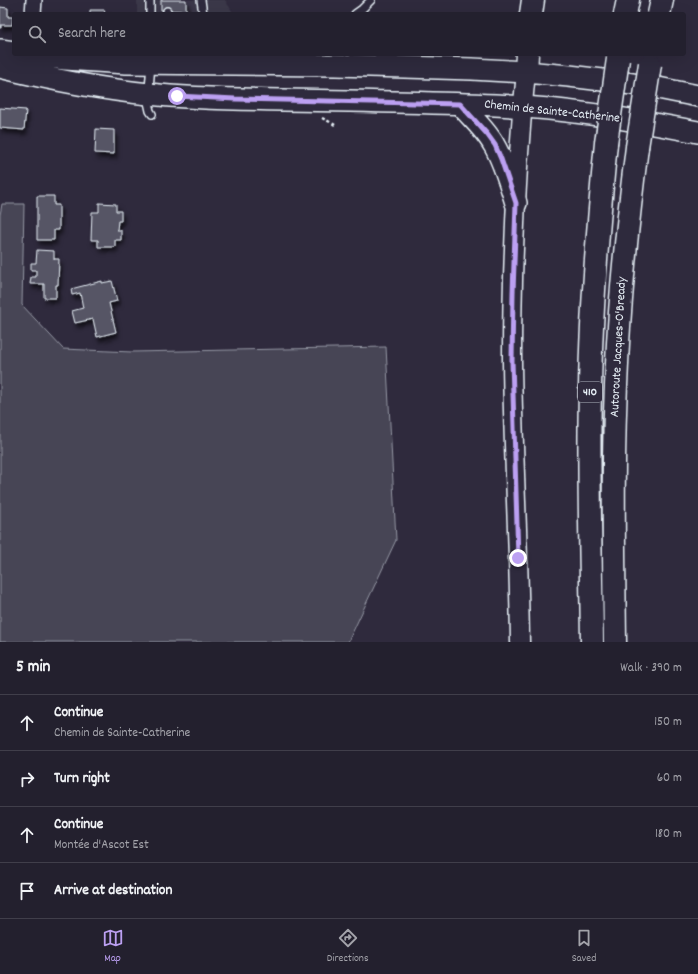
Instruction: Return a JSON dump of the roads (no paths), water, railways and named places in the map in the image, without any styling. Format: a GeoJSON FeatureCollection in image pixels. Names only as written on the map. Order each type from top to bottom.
{"type":"FeatureCollection","features":[{"type":"Feature","properties":{"kind":"highway"},"geometry":{"type":"LineString","coordinates":[[531,12],[533,0]]}},
{"type":"Feature","properties":{"kind":"highway"},"geometry":{"type":"LineString","coordinates":[[625,12],[628,0]]}},
{"type":"Feature","properties":{"kind":"highway"},"geometry":{"type":"LineString","coordinates":[[659,12],[662,0]]}},
{"type":"Feature","properties":{"kind":"highway","name":"Autoroute Jacques-O'Bready"},"geometry":{"type":"LineString","coordinates":[[592,642],[590,384],[592,312],[606,142],[618,57]]}},
{"type":"Feature","properties":{"kind":"highway","name":"Autoroute Jacques-O'Bready"},"geometry":{"type":"LineString","coordinates":[[615,642],[613,501],[616,382],[627,225],[650,59]]}},
{"type":"Feature","properties":{"kind":"main road"},"geometry":{"type":"LineString","coordinates":[[0,50],[12,52]]}},
{"type":"Feature","properties":{"kind":"main road"},"geometry":{"type":"LineString","coordinates":[[44,56],[88,61],[151,59],[472,69],[526,63],[569,76],[653,87],[698,96]]}},
{"type":"Feature","properties":{"kind":"main road","name":"Chemin de Sainte-Catherine"},"geometry":{"type":"LineString","coordinates":[[0,67],[75,83],[151,104],[229,99],[496,105],[610,117],[698,132]]}},
{"type":"Feature","properties":{"kind":"main road"},"geometry":{"type":"LineString","coordinates":[[460,104],[495,145],[516,203]]}},
{"type":"Feature","properties":{"kind":"street"},"geometry":{"type":"LineString","coordinates":[[33,12],[34,0]]}},
{"type":"Feature","properties":{"kind":"street"},"geometry":{"type":"LineString","coordinates":[[520,642],[512,361],[516,203],[526,63]]}},
{"type":"Feature","properties":{"kind":"lane"},"geometry":{"type":"LineString","coordinates":[[150,0],[150,12]]}},
{"type":"Feature","properties":{"kind":"lane"},"geometry":{"type":"LineString","coordinates":[[201,0],[203,12]]}},
{"type":"Feature","properties":{"kind":"lane"},"geometry":{"type":"LineString","coordinates":[[358,12],[371,0]]}},
{"type":"Feature","properties":{"kind":"lane"},"geometry":{"type":"LineString","coordinates":[[151,59],[151,104]]}}]}
